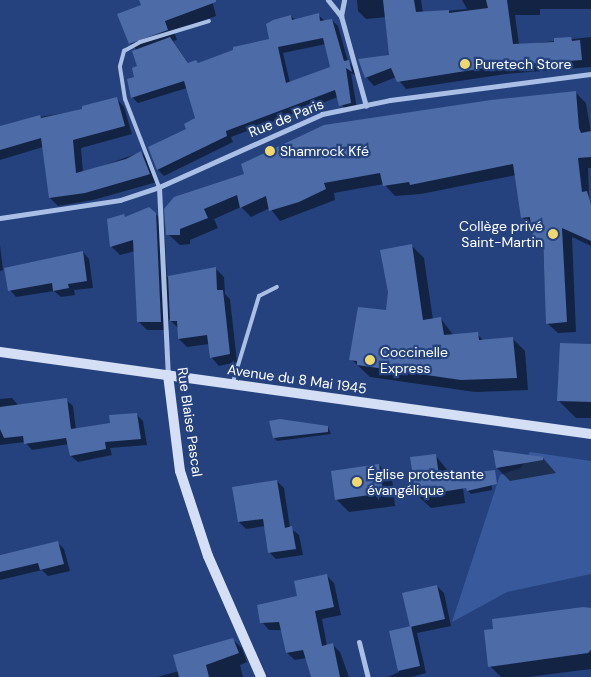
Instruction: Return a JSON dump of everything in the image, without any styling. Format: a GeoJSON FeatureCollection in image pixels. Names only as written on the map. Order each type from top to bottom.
{"type":"FeatureCollection","features":[{"type":"Feature","properties":{"kind":"main road","name":"Avenue du 8 Mai 1945"},"geometry":{"type":"LineString","coordinates":[[0,352],[591,434]]}},
{"type":"Feature","properties":{"kind":"main road","name":"Rue Blaise Pascal"},"geometry":{"type":"LineString","coordinates":[[168,376],[180,471],[208,556],[261,677]]}},
{"type":"Feature","properties":{"kind":"street"},"geometry":{"type":"LineString","coordinates":[[328,0],[341,16],[366,106]]}},
{"type":"Feature","properties":{"kind":"street"},"geometry":{"type":"LineString","coordinates":[[341,16],[344,0]]}},
{"type":"Feature","properties":{"kind":"street","name":"Rue de Paris"},"geometry":{"type":"LineString","coordinates":[[0,218],[120,200],[159,187],[322,114],[591,74]]}},
{"type":"Feature","properties":{"kind":"street","name":"Rue Blaise Pascal"},"geometry":{"type":"LineString","coordinates":[[159,187],[168,376]]}},
{"type":"Feature","properties":{"kind":"street"},"geometry":{"type":"LineString","coordinates":[[360,642],[368,677]]}},
{"type":"Feature","properties":{"kind":"lane"},"geometry":{"type":"LineString","coordinates":[[159,187],[125,99],[120,66],[124,51],[140,42],[209,21]]}},
{"type":"Feature","properties":{"kind":"lane"},"geometry":{"type":"LineString","coordinates":[[232,384],[259,296],[277,287]]}},
{"type":"Feature","properties":{"kind":"shaded area"},"geometry":{"type":"Polygon","coordinates":[[[530,452],[591,461],[591,574],[507,592],[452,622],[500,475],[521,468],[530,452]]]}},
{"type":"Feature","properties":{"kind":"building"},"geometry":{"type":"Polygon","coordinates":[[[139,0],[216,0],[216,2],[165,21],[168,30],[129,44],[117,14],[141,5],[139,0]]]}},
{"type":"Feature","properties":{"kind":"building"},"geometry":{"type":"Polygon","coordinates":[[[383,0],[414,0],[416,12],[449,10],[449,13],[488,8],[486,0],[507,0],[513,44],[554,42],[554,38],[571,37],[572,41],[580,40],[582,60],[497,66],[397,82],[391,68],[365,78],[358,59],[389,55],[383,0]]]}},
{"type":"Feature","properties":{"kind":"building"},"geometry":{"type":"Polygon","coordinates":[[[319,13],[320,21],[332,19],[344,61],[349,60],[352,72],[346,68],[351,103],[339,106],[335,90],[226,131],[227,136],[157,170],[148,147],[186,129],[184,124],[195,118],[184,81],[131,98],[127,79],[134,77],[132,68],[137,66],[132,51],[170,37],[188,63],[196,60],[198,63],[233,50],[233,47],[269,39],[266,24],[273,20],[291,15],[292,20],[319,13]],[[323,38],[278,47],[286,83],[330,67],[323,38]]]}},
{"type":"Feature","properties":{"kind":"building"},"geometry":{"type":"Polygon","coordinates":[[[576,91],[579,128],[581,133],[591,131],[591,157],[578,158],[582,192],[587,191],[591,205],[591,241],[562,228],[567,322],[546,324],[543,239],[532,239],[530,217],[521,218],[513,164],[410,185],[409,182],[383,186],[380,173],[324,183],[326,189],[299,202],[269,211],[266,196],[240,208],[237,195],[204,209],[208,218],[180,229],[180,235],[166,235],[164,209],[174,197],[244,174],[241,164],[324,125],[491,100],[576,91]]]}},
{"type":"Feature","properties":{"kind":"building"},"geometry":{"type":"Polygon","coordinates":[[[117,97],[125,126],[73,140],[76,173],[126,159],[141,151],[150,174],[85,193],[49,198],[41,138],[0,150],[0,126],[40,115],[41,118],[82,109],[82,106],[117,97]]]}},
{"type":"Feature","properties":{"kind":"building"},"geometry":{"type":"Polygon","coordinates":[[[149,207],[156,213],[161,322],[137,322],[133,240],[110,247],[107,219],[124,214],[125,217],[149,207]]]}},
{"type":"Feature","properties":{"kind":"building"},"geometry":{"type":"Polygon","coordinates":[[[412,244],[423,320],[441,317],[444,335],[478,332],[479,340],[513,337],[517,378],[461,380],[357,365],[357,361],[349,360],[358,307],[386,310],[388,292],[380,250],[412,244]]]}},
{"type":"Feature","properties":{"kind":"building"},"geometry":{"type":"Polygon","coordinates":[[[83,251],[87,281],[68,284],[69,288],[53,291],[52,283],[8,291],[4,268],[83,251]]]}},
{"type":"Feature","properties":{"kind":"building"},"geometry":{"type":"Polygon","coordinates":[[[216,267],[217,290],[223,290],[230,354],[210,358],[207,335],[178,339],[177,321],[170,321],[168,276],[216,267]]]}},
{"type":"Feature","properties":{"kind":"building"},"geometry":{"type":"Polygon","coordinates":[[[560,343],[591,344],[591,402],[557,401],[560,343]]]}},
{"type":"Feature","properties":{"kind":"building"},"geometry":{"type":"Polygon","coordinates":[[[67,398],[71,429],[110,423],[109,415],[137,413],[141,439],[105,442],[106,449],[70,456],[66,438],[24,444],[23,436],[4,438],[0,429],[0,407],[67,398]]]}},
{"type":"Feature","properties":{"kind":"building"},"geometry":{"type":"Polygon","coordinates":[[[280,419],[328,426],[328,432],[273,438],[269,421],[280,419]]]}},
{"type":"Feature","properties":{"kind":"building"},"geometry":{"type":"Polygon","coordinates":[[[493,450],[543,457],[543,460],[496,468],[493,450]]]}},
{"type":"Feature","properties":{"kind":"building"},"geometry":{"type":"Polygon","coordinates":[[[436,454],[439,476],[495,470],[497,484],[467,491],[466,488],[416,496],[410,457],[436,454]]]}},
{"type":"Feature","properties":{"kind":"building","name":"Église protestante évangélique"},"geometry":{"type":"Polygon","coordinates":[[[379,464],[383,493],[335,500],[331,471],[379,464]]]}},
{"type":"Feature","properties":{"kind":"building"},"geometry":{"type":"Polygon","coordinates":[[[277,480],[285,528],[292,526],[296,549],[268,553],[263,519],[238,522],[232,487],[277,480]]]}},
{"type":"Feature","properties":{"kind":"building"},"geometry":{"type":"Polygon","coordinates":[[[58,541],[64,564],[40,570],[38,563],[0,572],[0,555],[58,541]]]}},
{"type":"Feature","properties":{"kind":"building"},"geometry":{"type":"Polygon","coordinates":[[[327,574],[334,607],[315,611],[322,646],[333,643],[340,677],[311,677],[303,650],[286,653],[279,622],[260,623],[257,605],[297,596],[294,581],[327,574]]]}},
{"type":"Feature","properties":{"kind":"building"},"geometry":{"type":"Polygon","coordinates":[[[437,585],[445,619],[410,627],[402,593],[437,585]]]}},
{"type":"Feature","properties":{"kind":"building"},"geometry":{"type":"Polygon","coordinates":[[[583,607],[591,608],[591,650],[588,653],[488,667],[484,630],[493,629],[492,619],[583,607]]]}},
{"type":"Feature","properties":{"kind":"building"},"geometry":{"type":"Polygon","coordinates":[[[411,626],[420,666],[398,671],[389,631],[411,626]]]}},
{"type":"Feature","properties":{"kind":"building"},"geometry":{"type":"Polygon","coordinates":[[[233,638],[239,653],[206,665],[209,677],[179,677],[173,655],[233,638]]]}},
{"type":"Feature","properties":{"kind":"place","name":"Puretech Store"},"geometry":{"type":"Point","coordinates":[465,64]}},
{"type":"Feature","properties":{"kind":"place","name":"Shamrock Kfé"},"geometry":{"type":"Point","coordinates":[270,151]}},
{"type":"Feature","properties":{"kind":"place","name":"Collège privé Saint-Martin"},"geometry":{"type":"Point","coordinates":[553,234]}},
{"type":"Feature","properties":{"kind":"place","name":"Coccinelle Express"},"geometry":{"type":"Point","coordinates":[370,360]}},
{"type":"Feature","properties":{"kind":"place","name":"Église protestante évangélique"},"geometry":{"type":"Point","coordinates":[357,482]}}]}
